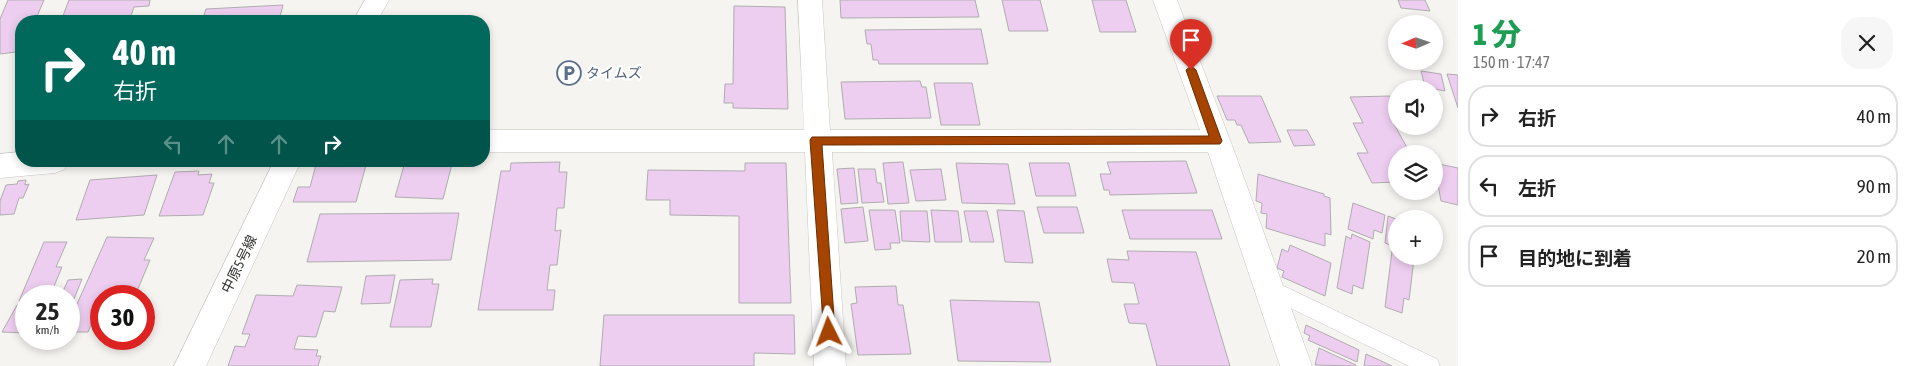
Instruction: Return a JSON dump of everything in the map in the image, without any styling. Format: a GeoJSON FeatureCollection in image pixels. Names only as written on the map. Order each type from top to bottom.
{"type":"FeatureCollection","features":[{"type":"Feature","properties":{"kind":"street"},"geometry":{"type":"LineString","coordinates":[[368,15],[377,0]]}},
{"type":"Feature","properties":{"kind":"street"},"geometry":{"type":"LineString","coordinates":[[810,0],[816,140],[826,262],[830,366]]}},
{"type":"Feature","properties":{"kind":"street"},"geometry":{"type":"LineString","coordinates":[[1166,0],[1296,366]]}},
{"type":"Feature","properties":{"kind":"street"},"geometry":{"type":"LineString","coordinates":[[490,142],[816,140],[1216,141]]}},
{"type":"Feature","properties":{"kind":"street"},"geometry":{"type":"LineString","coordinates":[[0,166],[15,165]]}},
{"type":"Feature","properties":{"kind":"street","name":"中原5号線"},"geometry":{"type":"LineString","coordinates":[[190,366],[285,167]]}},
{"type":"Feature","properties":{"kind":"lane"},"geometry":{"type":"LineString","coordinates":[[1269,288],[1430,366]]}},
{"type":"Feature","properties":{"kind":"building"},"geometry":{"type":"Polygon","coordinates":[[[8,0],[44,0],[38,15],[15,15],[15,52],[0,54],[0,19],[8,0]]]}},
{"type":"Feature","properties":{"kind":"building"},"geometry":{"type":"Polygon","coordinates":[[[69,0],[150,0],[149,6],[134,7],[131,15],[63,15],[69,0]]]}},
{"type":"Feature","properties":{"kind":"building"},"geometry":{"type":"Polygon","coordinates":[[[840,0],[975,0],[979,17],[841,18],[840,0]]]}},
{"type":"Feature","properties":{"kind":"building"},"geometry":{"type":"Polygon","coordinates":[[[1002,0],[1040,0],[1048,31],[1009,31],[1002,0]]]}},
{"type":"Feature","properties":{"kind":"building"},"geometry":{"type":"Polygon","coordinates":[[[1092,0],[1126,0],[1136,32],[1100,32],[1092,0]]]}},
{"type":"Feature","properties":{"kind":"building"},"geometry":{"type":"Polygon","coordinates":[[[1398,0],[1425,0],[1430,11],[1401,8],[1398,0]]]}},
{"type":"Feature","properties":{"kind":"building"},"geometry":{"type":"Polygon","coordinates":[[[283,5],[280,15],[204,15],[206,9],[283,5]]]}},
{"type":"Feature","properties":{"kind":"building"},"geometry":{"type":"Polygon","coordinates":[[[734,6],[785,7],[788,109],[733,108],[733,103],[724,103],[725,84],[733,84],[734,6]]]}},
{"type":"Feature","properties":{"kind":"building"},"geometry":{"type":"Polygon","coordinates":[[[981,29],[988,64],[879,64],[878,60],[873,60],[871,44],[867,44],[865,30],[981,29]]]}},
{"type":"Feature","properties":{"kind":"building"},"geometry":{"type":"Polygon","coordinates":[[[1421,71],[1441,74],[1442,80],[1423,80],[1421,71]]]}},
{"type":"Feature","properties":{"kind":"building"},"geometry":{"type":"Polygon","coordinates":[[[1447,74],[1458,75],[1458,108],[1447,74]]]}},
{"type":"Feature","properties":{"kind":"building"},"geometry":{"type":"Polygon","coordinates":[[[920,81],[922,87],[926,87],[931,118],[845,119],[841,82],[920,81]]]}},
{"type":"Feature","properties":{"kind":"building"},"geometry":{"type":"Polygon","coordinates":[[[934,83],[972,83],[980,125],[941,125],[934,83]]]}},
{"type":"Feature","properties":{"kind":"building"},"geometry":{"type":"Polygon","coordinates":[[[1217,96],[1261,96],[1281,142],[1249,143],[1241,125],[1237,125],[1235,120],[1227,120],[1217,96]]]}},
{"type":"Feature","properties":{"kind":"building"},"geometry":{"type":"Polygon","coordinates":[[[1388,96],[1388,135],[1400,135],[1406,145],[1388,145],[1388,182],[1372,183],[1357,153],[1368,153],[1353,123],[1363,123],[1350,97],[1388,96]]]}},
{"type":"Feature","properties":{"kind":"building"},"geometry":{"type":"Polygon","coordinates":[[[1287,130],[1307,130],[1315,145],[1294,146],[1287,130]]]}},
{"type":"Feature","properties":{"kind":"building"},"geometry":{"type":"Polygon","coordinates":[[[1186,161],[1197,193],[1110,195],[1109,190],[1104,190],[1100,174],[1111,174],[1107,162],[1186,161]]]}},
{"type":"Feature","properties":{"kind":"building"},"geometry":{"type":"Polygon","coordinates":[[[560,162],[559,172],[567,172],[564,208],[557,208],[555,231],[561,230],[557,265],[550,265],[547,290],[555,290],[553,310],[478,310],[501,171],[510,171],[511,163],[560,162]]]}},
{"type":"Feature","properties":{"kind":"building"},"geometry":{"type":"Polygon","coordinates":[[[903,162],[909,203],[888,204],[883,163],[903,162]]]}},
{"type":"Feature","properties":{"kind":"building"},"geometry":{"type":"Polygon","coordinates":[[[745,163],[786,163],[791,303],[739,303],[739,216],[670,215],[670,200],[646,200],[648,170],[745,171],[745,163]]]}},
{"type":"Feature","properties":{"kind":"building"},"geometry":{"type":"Polygon","coordinates":[[[956,163],[1008,164],[1015,204],[962,203],[956,163]]]}},
{"type":"Feature","properties":{"kind":"building"},"geometry":{"type":"Polygon","coordinates":[[[1029,163],[1069,163],[1076,196],[1036,196],[1029,163]]]}},
{"type":"Feature","properties":{"kind":"building"},"geometry":{"type":"Polygon","coordinates":[[[1443,165],[1458,168],[1458,205],[1441,201],[1443,200],[1443,165]]]}},
{"type":"Feature","properties":{"kind":"building"},"geometry":{"type":"Polygon","coordinates":[[[315,167],[365,167],[356,202],[293,202],[298,187],[310,187],[315,167]]]}},
{"type":"Feature","properties":{"kind":"building"},"geometry":{"type":"Polygon","coordinates":[[[404,167],[451,167],[443,199],[395,197],[404,167]]]}},
{"type":"Feature","properties":{"kind":"building"},"geometry":{"type":"Polygon","coordinates":[[[854,168],[858,203],[841,204],[837,169],[854,168]]]}},
{"type":"Feature","properties":{"kind":"building"},"geometry":{"type":"Polygon","coordinates":[[[858,169],[875,169],[877,183],[881,183],[884,202],[862,203],[858,169]]]}},
{"type":"Feature","properties":{"kind":"building"},"geometry":{"type":"Polygon","coordinates":[[[941,169],[946,200],[916,201],[910,170],[941,169]]]}},
{"type":"Feature","properties":{"kind":"building"},"geometry":{"type":"Polygon","coordinates":[[[199,171],[198,175],[212,174],[209,183],[214,183],[203,215],[159,216],[175,172],[199,171]]]}},
{"type":"Feature","properties":{"kind":"building"},"geometry":{"type":"Polygon","coordinates":[[[1258,174],[1324,194],[1324,196],[1330,198],[1331,235],[1325,233],[1325,246],[1266,228],[1267,214],[1261,213],[1262,203],[1256,201],[1258,174]]]}},
{"type":"Feature","properties":{"kind":"building"},"geometry":{"type":"Polygon","coordinates":[[[157,175],[144,215],[76,220],[90,180],[157,175]]]}},
{"type":"Feature","properties":{"kind":"building"},"geometry":{"type":"Polygon","coordinates":[[[26,180],[25,185],[29,184],[23,198],[19,198],[14,214],[0,215],[0,201],[6,185],[17,184],[18,181],[26,180]]]}},
{"type":"Feature","properties":{"kind":"building"},"geometry":{"type":"Polygon","coordinates":[[[1353,203],[1385,215],[1382,233],[1374,230],[1373,239],[1348,229],[1353,203]]]}},
{"type":"Feature","properties":{"kind":"building"},"geometry":{"type":"Polygon","coordinates":[[[863,207],[868,241],[845,243],[841,209],[863,207]]]}},
{"type":"Feature","properties":{"kind":"building"},"geometry":{"type":"Polygon","coordinates":[[[1037,207],[1077,207],[1084,233],[1044,233],[1037,207]]]}},
{"type":"Feature","properties":{"kind":"building"},"geometry":{"type":"Polygon","coordinates":[[[869,210],[895,210],[900,243],[890,243],[891,249],[875,250],[869,210]]]}},
{"type":"Feature","properties":{"kind":"building"},"geometry":{"type":"Polygon","coordinates":[[[931,210],[958,211],[962,242],[935,242],[931,210]]]}},
{"type":"Feature","properties":{"kind":"building"},"geometry":{"type":"Polygon","coordinates":[[[997,210],[1024,211],[1033,263],[1005,262],[997,210]]]}},
{"type":"Feature","properties":{"kind":"building"},"geometry":{"type":"Polygon","coordinates":[[[1122,210],[1212,210],[1222,239],[1130,239],[1122,210]]]}},
{"type":"Feature","properties":{"kind":"building"},"geometry":{"type":"Polygon","coordinates":[[[900,211],[927,211],[930,242],[902,241],[900,211]]]}},
{"type":"Feature","properties":{"kind":"building"},"geometry":{"type":"Polygon","coordinates":[[[964,211],[987,211],[994,242],[970,242],[964,211]]]}},
{"type":"Feature","properties":{"kind":"building"},"geometry":{"type":"Polygon","coordinates":[[[459,213],[451,260],[307,262],[320,214],[459,213]]]}},
{"type":"Feature","properties":{"kind":"building"},"geometry":{"type":"Polygon","coordinates":[[[1388,216],[1388,244],[1385,243],[1388,216]]]}},
{"type":"Feature","properties":{"kind":"building"},"geometry":{"type":"Polygon","coordinates":[[[1352,234],[1370,242],[1363,289],[1353,285],[1352,294],[1337,288],[1346,236],[1351,239],[1352,234]]]}},
{"type":"Feature","properties":{"kind":"building"},"geometry":{"type":"Polygon","coordinates":[[[107,237],[154,238],[144,260],[150,260],[140,285],[90,285],[90,327],[88,332],[80,332],[80,297],[107,237]]]}},
{"type":"Feature","properties":{"kind":"building"},"geometry":{"type":"Polygon","coordinates":[[[44,242],[67,242],[56,267],[62,267],[55,285],[26,285],[44,242]]]}},
{"type":"Feature","properties":{"kind":"building"},"geometry":{"type":"Polygon","coordinates":[[[1290,245],[1331,263],[1325,296],[1282,277],[1284,271],[1277,268],[1282,249],[1288,252],[1290,245]]]}},
{"type":"Feature","properties":{"kind":"building"},"geometry":{"type":"Polygon","coordinates":[[[1127,251],[1196,252],[1230,366],[1157,366],[1146,324],[1129,323],[1124,304],[1139,304],[1134,283],[1112,282],[1107,259],[1129,260],[1127,251]]]}},
{"type":"Feature","properties":{"kind":"building"},"geometry":{"type":"Polygon","coordinates":[[[1390,265],[1413,265],[1409,300],[1404,298],[1402,313],[1385,307],[1390,265]]]}},
{"type":"Feature","properties":{"kind":"building"},"geometry":{"type":"Polygon","coordinates":[[[395,275],[390,303],[361,304],[366,276],[395,275]]]}},
{"type":"Feature","properties":{"kind":"building"},"geometry":{"type":"Polygon","coordinates":[[[82,279],[80,285],[66,285],[68,280],[82,279]]]}},
{"type":"Feature","properties":{"kind":"building"},"geometry":{"type":"Polygon","coordinates":[[[433,279],[432,284],[439,284],[431,327],[390,327],[400,280],[433,279]]]}},
{"type":"Feature","properties":{"kind":"building"},"geometry":{"type":"Polygon","coordinates":[[[297,285],[342,287],[335,312],[324,311],[316,337],[298,336],[294,349],[318,350],[316,356],[321,356],[318,366],[228,366],[235,346],[245,347],[250,334],[242,334],[256,295],[293,296],[297,285]]]}},
{"type":"Feature","properties":{"kind":"building"},"geometry":{"type":"Polygon","coordinates":[[[896,286],[898,305],[903,305],[911,354],[858,355],[851,304],[857,303],[855,287],[896,286]]]}},
{"type":"Feature","properties":{"kind":"building"},"geometry":{"type":"Polygon","coordinates":[[[950,300],[1039,302],[1051,362],[958,361],[950,300]]]}},
{"type":"Feature","properties":{"kind":"building"},"geometry":{"type":"Polygon","coordinates":[[[15,309],[15,333],[2,332],[15,309]]]}},
{"type":"Feature","properties":{"kind":"building"},"geometry":{"type":"Polygon","coordinates":[[[604,315],[794,315],[795,354],[754,353],[754,366],[600,366],[604,315]]]}},
{"type":"Feature","properties":{"kind":"building"},"geometry":{"type":"Polygon","coordinates":[[[1306,325],[1359,350],[1357,362],[1308,340],[1310,336],[1304,333],[1306,325]]]}},
{"type":"Feature","properties":{"kind":"building"},"geometry":{"type":"Polygon","coordinates":[[[1319,348],[1356,365],[1356,366],[1315,365],[1319,348]]]}},
{"type":"Feature","properties":{"kind":"building"},"geometry":{"type":"Polygon","coordinates":[[[1366,354],[1392,366],[1364,366],[1366,354]]]}},
{"type":"Feature","properties":{"kind":"place","name":"タイムズ"},"geometry":{"type":"Point","coordinates":[569,73]}},
{"type":"Feature","properties":{"kind":"route"},"geometry":{"type":"LineString","coordinates":[[829,332],[826,262],[816,140],[1216,141],[1191,70]]}}]}
